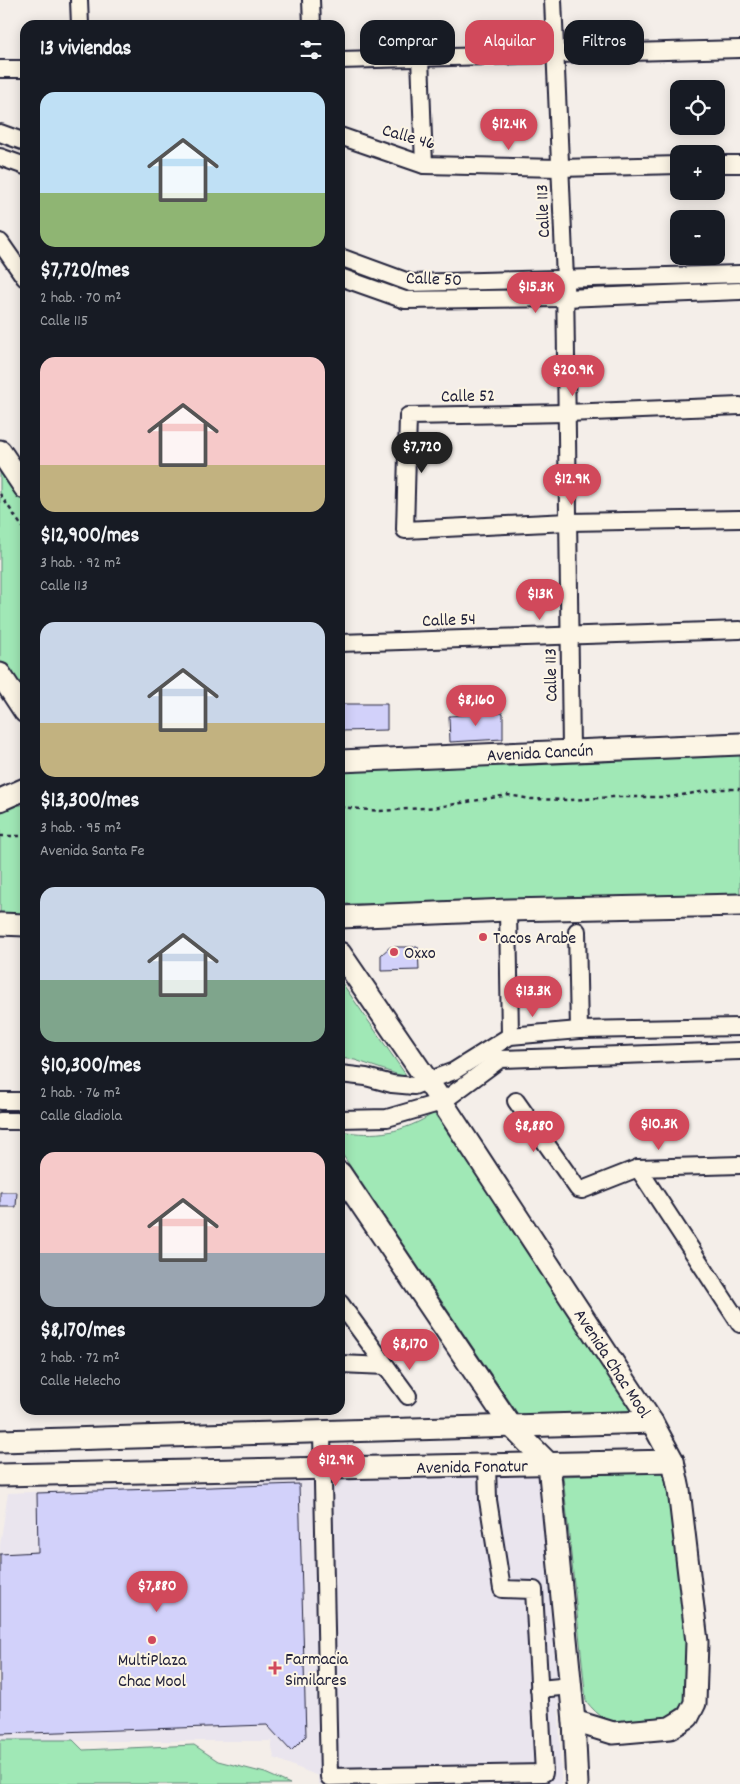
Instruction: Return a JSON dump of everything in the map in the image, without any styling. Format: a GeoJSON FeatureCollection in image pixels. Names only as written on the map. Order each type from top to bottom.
{"type":"FeatureCollection","features":[{"type":"Feature","properties":{"kind":"main road"},"geometry":{"type":"LineString","coordinates":[[0,451],[20,481]]}},
{"type":"Feature","properties":{"kind":"main road"},"geometry":{"type":"LineString","coordinates":[[0,674],[20,704]]}},
{"type":"Feature","properties":{"kind":"main road","name":"Avenida Cancún"},"geometry":{"type":"LineString","coordinates":[[345,762],[571,750],[740,744]]}},
{"type":"Feature","properties":{"kind":"main road"},"geometry":{"type":"LineString","coordinates":[[0,800],[20,791]]}},
{"type":"Feature","properties":{"kind":"main road"},"geometry":{"type":"LineString","coordinates":[[0,800],[20,800]]}},
{"type":"Feature","properties":{"kind":"main road"},"geometry":{"type":"LineString","coordinates":[[345,917],[508,910],[740,905]]}},
{"type":"Feature","properties":{"kind":"main road"},"geometry":{"type":"LineString","coordinates":[[0,924],[20,925]]}},
{"type":"Feature","properties":{"kind":"main road","name":"Avenida Chac Mool"},"geometry":{"type":"LineString","coordinates":[[345,960],[442,1102],[652,1422],[673,1461],[679,1490],[697,1642],[695,1703],[688,1717],[670,1728],[613,1733],[574,1721]]}},
{"type":"Feature","properties":{"kind":"main road"},"geometry":{"type":"LineString","coordinates":[[345,1180],[512,1426],[549,1464],[571,1686],[578,1784]]}},
{"type":"Feature","properties":{"kind":"main road"},"geometry":{"type":"LineString","coordinates":[[22,1476],[10,1442],[652,1422]]}},
{"type":"Feature","properties":{"kind":"main road","name":"Avenida Fonatur"},"geometry":{"type":"LineString","coordinates":[[0,1475],[673,1461]]}},
{"type":"Feature","properties":{"kind":"street"},"geometry":{"type":"LineString","coordinates":[[80,0],[80,20]]}},
{"type":"Feature","properties":{"kind":"street"},"geometry":{"type":"LineString","coordinates":[[311,0],[312,20]]}},
{"type":"Feature","properties":{"kind":"street","name":"Calle 113"},"geometry":{"type":"LineString","coordinates":[[553,0],[553,20]]}},
{"type":"Feature","properties":{"kind":"street"},"geometry":{"type":"LineString","coordinates":[[554,54],[740,49]]}},
{"type":"Feature","properties":{"kind":"street","name":"Calle 113"},"geometry":{"type":"LineString","coordinates":[[554,54],[565,279],[571,750]]}},
{"type":"Feature","properties":{"kind":"street"},"geometry":{"type":"LineString","coordinates":[[345,60],[360,59]]}},
{"type":"Feature","properties":{"kind":"street"},"geometry":{"type":"LineString","coordinates":[[420,65],[424,165]]}},
{"type":"Feature","properties":{"kind":"street"},"geometry":{"type":"LineString","coordinates":[[0,69],[20,68]]}},
{"type":"Feature","properties":{"kind":"street"},"geometry":{"type":"LineString","coordinates":[[0,133],[20,140]]}},
{"type":"Feature","properties":{"kind":"street","name":"Calle 46"},"geometry":{"type":"LineString","coordinates":[[345,138],[424,165],[560,168],[670,165]]}},
{"type":"Feature","properties":{"kind":"street"},"geometry":{"type":"LineString","coordinates":[[0,157],[20,164]]}},
{"type":"Feature","properties":{"kind":"street"},"geometry":{"type":"LineString","coordinates":[[725,164],[740,164]]}},
{"type":"Feature","properties":{"kind":"street"},"geometry":{"type":"LineString","coordinates":[[0,242],[20,271]]}},
{"type":"Feature","properties":{"kind":"street","name":"Calle 50"},"geometry":{"type":"LineString","coordinates":[[345,259],[410,282],[740,274]]}},
{"type":"Feature","properties":{"kind":"street","name":"Calle 50"},"geometry":{"type":"LineString","coordinates":[[345,279],[405,300],[565,298],[740,291]]}},
{"type":"Feature","properties":{"kind":"street","name":"Calle 52"},"geometry":{"type":"LineString","coordinates":[[568,522],[404,530],[408,416],[566,413],[740,406]]}},
{"type":"Feature","properties":{"kind":"street"},"geometry":{"type":"LineString","coordinates":[[568,522],[740,519]]}},
{"type":"Feature","properties":{"kind":"street","name":"Calle 54"},"geometry":{"type":"LineString","coordinates":[[345,643],[740,630]]}},
{"type":"Feature","properties":{"kind":"street"},"geometry":{"type":"LineString","coordinates":[[508,910],[510,1036]]}},
{"type":"Feature","properties":{"kind":"street"},"geometry":{"type":"LineString","coordinates":[[577,931],[579,1030]]}},
{"type":"Feature","properties":{"kind":"street"},"geometry":{"type":"LineString","coordinates":[[345,1075],[366,1077],[392,1084],[414,1086],[454,1071],[510,1036],[579,1030],[740,1027]]}},
{"type":"Feature","properties":{"kind":"street"},"geometry":{"type":"LineString","coordinates":[[345,1119],[387,1118],[442,1102],[500,1059],[740,1051]]}},
{"type":"Feature","properties":{"kind":"street"},"geometry":{"type":"LineString","coordinates":[[516,1100],[578,1188],[587,1189],[638,1168],[740,1165]]}},
{"type":"Feature","properties":{"kind":"street"},"geometry":{"type":"LineString","coordinates":[[0,1101],[20,1101]]}},
{"type":"Feature","properties":{"kind":"street"},"geometry":{"type":"LineString","coordinates":[[0,1121],[20,1120]]}},
{"type":"Feature","properties":{"kind":"street"},"geometry":{"type":"LineString","coordinates":[[638,1168],[740,1324]]}},
{"type":"Feature","properties":{"kind":"street"},"geometry":{"type":"LineString","coordinates":[[345,1310],[408,1396]]}},
{"type":"Feature","properties":{"kind":"street"},"geometry":{"type":"LineString","coordinates":[[345,1364],[386,1366]]}},
{"type":"Feature","properties":{"kind":"street"},"geometry":{"type":"LineString","coordinates":[[322,1433],[329,1777],[544,1773],[534,1590],[502,1589],[488,1500],[487,1465]]}},
{"type":"Feature","properties":{"kind":"street"},"geometry":{"type":"LineString","coordinates":[[539,1689],[571,1686]]}},
{"type":"Feature","properties":{"kind":"path"},"geometry":{"type":"LineString","coordinates":[[0,494],[20,524]]}},
{"type":"Feature","properties":{"kind":"path"},"geometry":{"type":"LineString","coordinates":[[345,808],[380,812],[438,807],[508,795],[531,799],[571,800],[612,796],[669,796],[720,789],[740,789]]}},
{"type":"Feature","properties":{"kind":"path"},"geometry":{"type":"LineString","coordinates":[[0,836],[20,836]]}},
{"type":"Feature","properties":{"kind":"shaded area"},"geometry":{"type":"Polygon","coordinates":[[[541,1473],[555,1577],[561,1784],[318,1784],[318,1776],[274,1758],[271,1741],[0,1741],[0,1545],[8,1493],[316,1480],[496,1477],[541,1473]]]}},
{"type":"Feature","properties":{"kind":"green space"},"geometry":{"type":"Polygon","coordinates":[[[0,459],[20,489],[20,696],[0,667],[0,459]]]}},
{"type":"Feature","properties":{"kind":"green space"},"geometry":{"type":"Polygon","coordinates":[[[740,753],[740,901],[345,904],[345,771],[740,753]]]}},
{"type":"Feature","properties":{"kind":"green space"},"geometry":{"type":"Polygon","coordinates":[[[0,805],[20,805],[20,920],[0,922],[0,805]]]}},
{"type":"Feature","properties":{"kind":"green space"},"geometry":{"type":"Polygon","coordinates":[[[345,987],[408,1078],[355,1060],[345,1059],[345,987]]]}},
{"type":"Feature","properties":{"kind":"green space"},"geometry":{"type":"Polygon","coordinates":[[[434,1113],[633,1405],[630,1415],[522,1420],[345,1158],[345,1132],[366,1134],[389,1132],[423,1120],[434,1113]]]}},
{"type":"Feature","properties":{"kind":"green space"},"geometry":{"type":"Polygon","coordinates":[[[666,1472],[690,1638],[689,1697],[667,1720],[622,1724],[604,1718],[586,1701],[563,1476],[666,1472]]]}},
{"type":"Feature","properties":{"kind":"green space"},"geometry":{"type":"Polygon","coordinates":[[[0,1740],[73,1740],[83,1750],[194,1745],[218,1761],[265,1773],[290,1784],[0,1784],[0,1740]]]}},
{"type":"Feature","properties":{"kind":"building"},"geometry":{"type":"Polygon","coordinates":[[[345,704],[387,704],[387,730],[345,731],[345,704]]]}},
{"type":"Feature","properties":{"kind":"building"},"geometry":{"type":"Polygon","coordinates":[[[503,713],[503,739],[450,742],[449,716],[503,713]]]}},
{"type":"Feature","properties":{"kind":"building"},"geometry":{"type":"Polygon","coordinates":[[[390,947],[418,947],[419,970],[381,971],[381,955],[390,947]]]}},
{"type":"Feature","properties":{"kind":"building"},"geometry":{"type":"Polygon","coordinates":[[[0,1192],[17,1192],[16,1207],[0,1207],[0,1192]]]}},
{"type":"Feature","properties":{"kind":"building","name":"MultiPlaza Chac Mool"},"geometry":{"type":"Polygon","coordinates":[[[299,1484],[306,1736],[291,1751],[267,1725],[0,1734],[0,1554],[38,1552],[37,1493],[299,1484]]]}},
{"type":"Feature","properties":{"kind":"place","name":"Tacos Arabe"},"geometry":{"type":"Point","coordinates":[483,937]}},
{"type":"Feature","properties":{"kind":"place","name":"Oxxo"},"geometry":{"type":"Point","coordinates":[394,952]}},
{"type":"Feature","properties":{"kind":"place","name":"MultiPlaza Chac Mool"},"geometry":{"type":"Point","coordinates":[152,1640]}},
{"type":"Feature","properties":{"kind":"place","name":"Farmacia Similares"},"geometry":{"type":"Point","coordinates":[275,1668]}}]}
